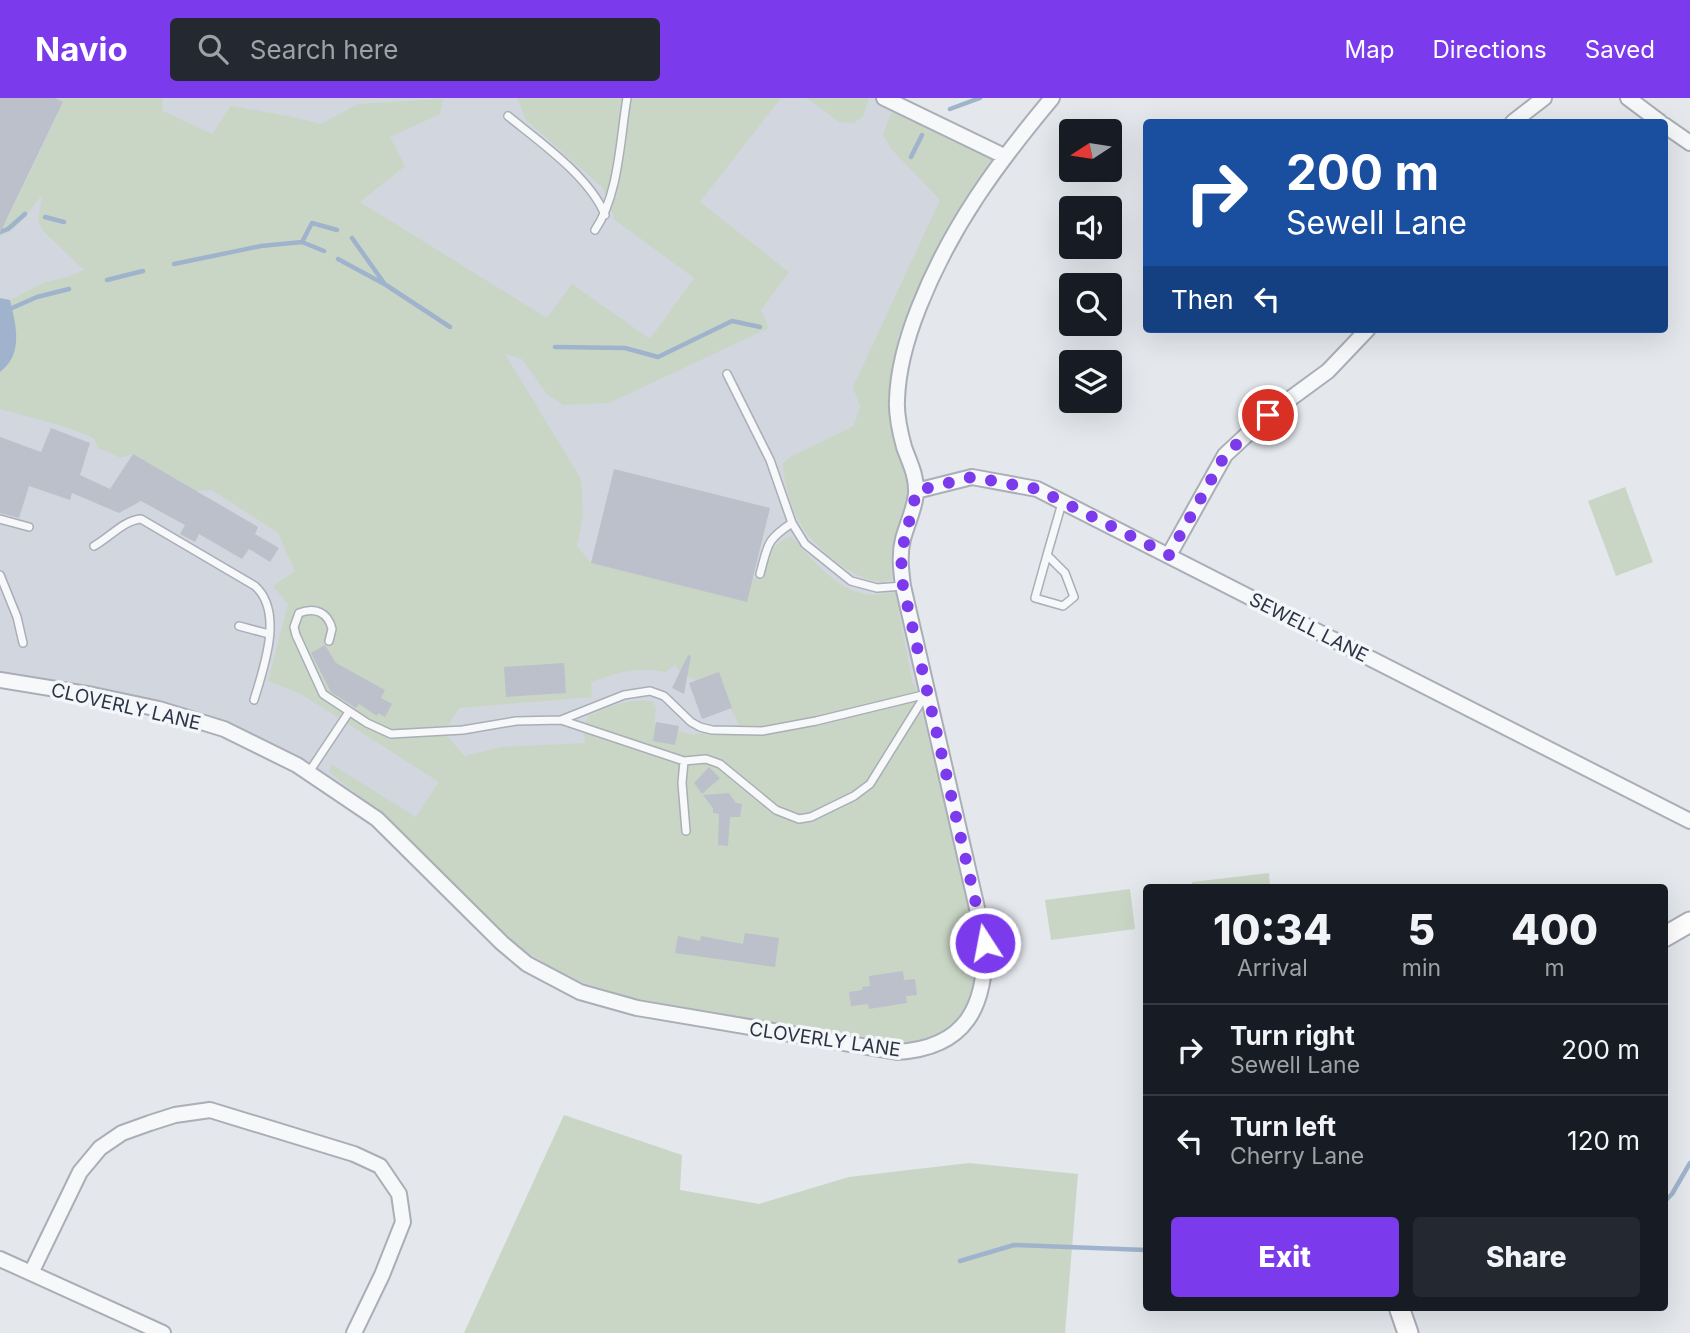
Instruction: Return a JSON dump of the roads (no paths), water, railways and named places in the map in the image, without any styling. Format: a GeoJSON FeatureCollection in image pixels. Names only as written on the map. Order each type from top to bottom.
{"type":"FeatureCollection","features":[{"type":"Feature","properties":{"kind":"main road"},"geometry":{"type":"LineString","coordinates":[[1668,935],[1690,922]]}},
{"type":"Feature","properties":{"kind":"main road"},"geometry":{"type":"LineString","coordinates":[[1400,1311],[1408,1333]]}},
{"type":"Feature","properties":{"kind":"street"},"geometry":{"type":"LineString","coordinates":[[884,98],[1003,156]]}},
{"type":"Feature","properties":{"kind":"street","name":"CLOVERLY LANE"},"geometry":{"type":"LineString","coordinates":[[0,680],[159,709],[224,729],[309,773],[377,819],[502,943],[527,964],[580,992],[637,1008],[871,1049],[916,1051],[948,1038],[974,1011],[982,988],[985,943],[903,586],[900,564],[902,542],[916,491],[913,470],[899,426],[898,377],[905,345],[950,238],[1003,156],[1052,98]]}},
{"type":"Feature","properties":{"kind":"street"},"geometry":{"type":"LineString","coordinates":[[1517,119],[1544,98]]}},
{"type":"Feature","properties":{"kind":"street"},"geometry":{"type":"LineString","coordinates":[[1628,98],[1655,119]]}},
{"type":"Feature","properties":{"kind":"street"},"geometry":{"type":"LineString","coordinates":[[1668,128],[1690,143]]}},
{"type":"Feature","properties":{"kind":"street"},"geometry":{"type":"LineString","coordinates":[[1169,555],[1225,455],[1268,415],[1328,371],[1364,333]]}},
{"type":"Feature","properties":{"kind":"street","name":"SEWELL LANE"},"geometry":{"type":"LineString","coordinates":[[916,491],[972,477],[1037,489],[1690,821]]}},
{"type":"Feature","properties":{"kind":"street"},"geometry":{"type":"LineString","coordinates":[[31,1273],[80,1172],[100,1148],[122,1133],[149,1123],[175,1115],[210,1110],[354,1154],[380,1166],[398,1194],[403,1222],[382,1275],[354,1333]]}},
{"type":"Feature","properties":{"kind":"street"},"geometry":{"type":"LineString","coordinates":[[0,1259],[163,1333]]}},
{"type":"Feature","properties":{"kind":"lane"},"geometry":{"type":"LineString","coordinates":[[595,230],[605,215],[610,199],[627,98]]}},
{"type":"Feature","properties":{"kind":"lane"},"geometry":{"type":"LineString","coordinates":[[508,116],[580,178],[600,201],[605,215]]}},
{"type":"Feature","properties":{"kind":"lane"},"geometry":{"type":"LineString","coordinates":[[727,374],[770,460],[792,523],[805,544],[850,581],[877,588],[903,586]]}},
{"type":"Feature","properties":{"kind":"lane"},"geometry":{"type":"LineString","coordinates":[[1047,555],[1065,573],[1074,597],[1063,606],[1035,598],[1047,555],[1063,502]]}},
{"type":"Feature","properties":{"kind":"lane"},"geometry":{"type":"LineString","coordinates":[[0,519],[29,527]]}},
{"type":"Feature","properties":{"kind":"lane"},"geometry":{"type":"LineString","coordinates":[[94,546],[130,521],[141,519],[263,593],[269,604],[271,621],[261,678],[254,700]]}},
{"type":"Feature","properties":{"kind":"lane"},"geometry":{"type":"LineString","coordinates":[[760,574],[768,544],[774,535],[792,523]]}},
{"type":"Feature","properties":{"kind":"lane"},"geometry":{"type":"LineString","coordinates":[[0,575],[17,617],[23,643]]}},
{"type":"Feature","properties":{"kind":"lane"},"geometry":{"type":"LineString","coordinates":[[328,641],[332,629],[325,615],[317,610],[299,613],[294,627],[296,635],[318,687],[328,699],[383,731],[398,734],[463,730],[516,721],[561,720],[684,761],[706,759],[720,764],[776,810],[799,819],[811,817],[854,796],[870,784],[927,694]]}},
{"type":"Feature","properties":{"kind":"lane"},"geometry":{"type":"LineString","coordinates":[[239,626],[269,634]]}},
{"type":"Feature","properties":{"kind":"lane"},"geometry":{"type":"LineString","coordinates":[[561,720],[624,695],[650,691],[664,696],[691,722],[701,727],[762,732],[927,694]]}},
{"type":"Feature","properties":{"kind":"lane"},"geometry":{"type":"LineString","coordinates":[[309,773],[349,712]]}},
{"type":"Feature","properties":{"kind":"lane"},"geometry":{"type":"LineString","coordinates":[[684,761],[682,783],[686,831]]}},
{"type":"Feature","properties":{"kind":"water"},"geometry":{"type":"Polygon","coordinates":[[[0,298],[10,300],[16,339],[13,357],[0,372],[0,298]]]}},
{"type":"Feature","properties":{"kind":"waterway"},"geometry":{"type":"LineString","coordinates":[[950,109],[980,98]]}},
{"type":"Feature","properties":{"kind":"waterway"},"geometry":{"type":"LineString","coordinates":[[911,157],[922,135]]}},
{"type":"Feature","properties":{"kind":"waterway"},"geometry":{"type":"LineString","coordinates":[[0,232],[8,229],[25,214]]}},
{"type":"Feature","properties":{"kind":"waterway"},"geometry":{"type":"LineString","coordinates":[[45,217],[64,222]]}},
{"type":"Feature","properties":{"kind":"waterway"},"geometry":{"type":"LineString","coordinates":[[302,242],[312,223],[337,230]]}},
{"type":"Feature","properties":{"kind":"waterway"},"geometry":{"type":"LineString","coordinates":[[352,238],[384,283]]}},
{"type":"Feature","properties":{"kind":"waterway"},"geometry":{"type":"LineString","coordinates":[[174,264],[261,246],[302,242],[324,251]]}},
{"type":"Feature","properties":{"kind":"waterway"},"geometry":{"type":"LineString","coordinates":[[338,259],[386,285],[450,327]]}},
{"type":"Feature","properties":{"kind":"waterway"},"geometry":{"type":"LineString","coordinates":[[107,280],[143,271]]}},
{"type":"Feature","properties":{"kind":"waterway"},"geometry":{"type":"LineString","coordinates":[[12,308],[37,297],[69,289]]}},
{"type":"Feature","properties":{"kind":"waterway"},"geometry":{"type":"LineString","coordinates":[[555,347],[625,348],[658,357],[732,321],[760,327]]}},
{"type":"Feature","properties":{"kind":"waterway"},"geometry":{"type":"LineString","coordinates":[[1668,1198],[1690,1163]]}},
{"type":"Feature","properties":{"kind":"waterway"},"geometry":{"type":"LineString","coordinates":[[960,1261],[1014,1245],[1143,1250]]}}]}
